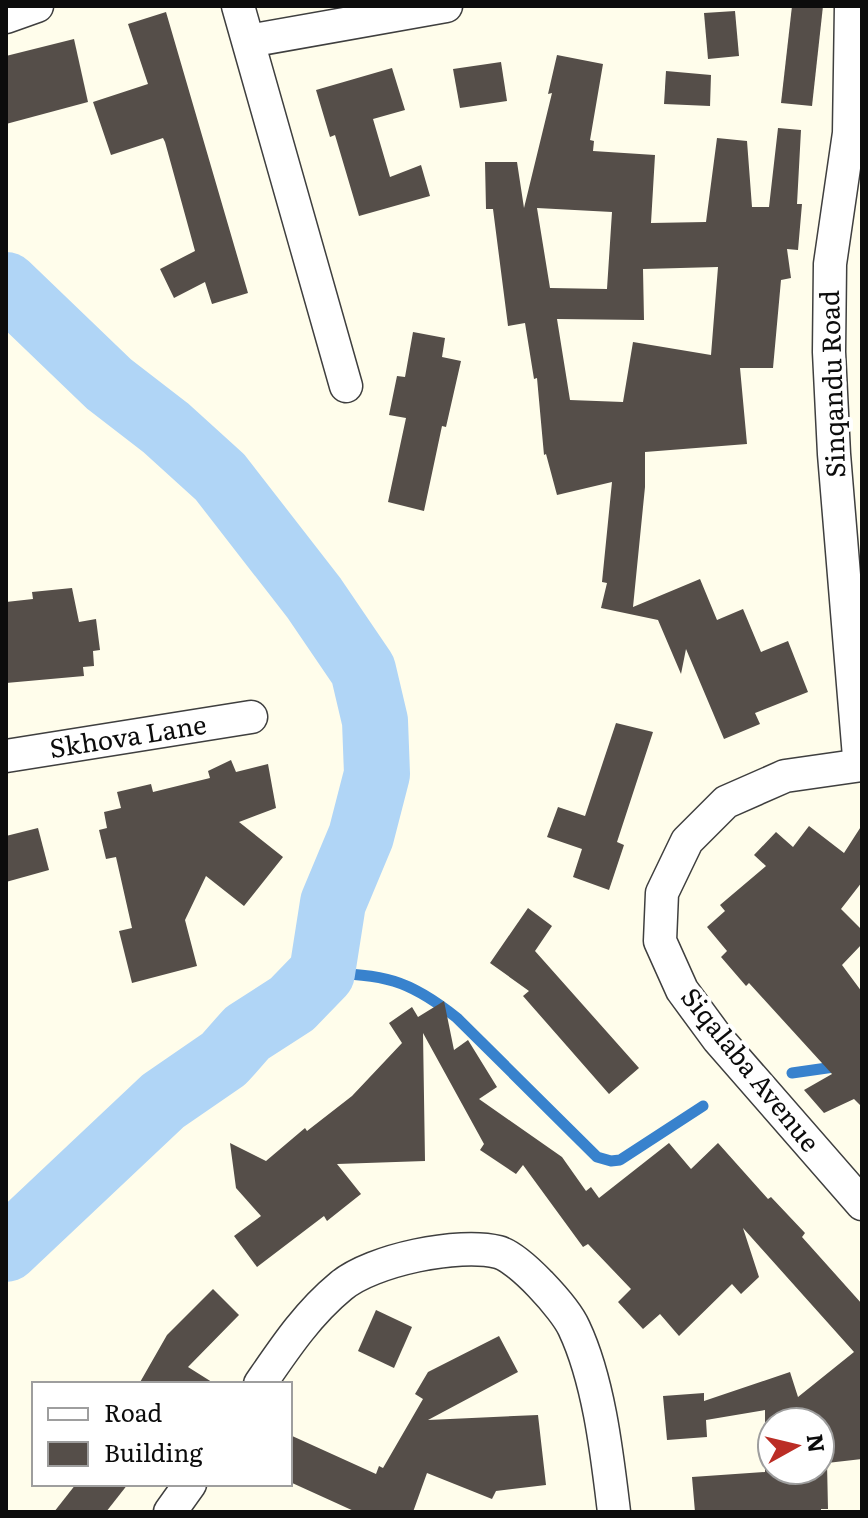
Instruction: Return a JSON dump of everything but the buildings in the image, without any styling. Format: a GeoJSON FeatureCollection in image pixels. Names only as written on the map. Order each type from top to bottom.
{"type":"FeatureCollection","features":[{"type":"Feature","properties":{"kind":"street"},"geometry":{"type":"LineString","coordinates":[[6,17],[37,6]]}},
{"type":"Feature","properties":{"kind":"street"},"geometry":{"type":"LineString","coordinates":[[238,6],[346,386]]}},
{"type":"Feature","properties":{"kind":"street"},"geometry":{"type":"LineString","coordinates":[[249,41],[446,6]]}},
{"type":"Feature","properties":{"kind":"street","name":"Sinqandu Road"},"geometry":{"type":"LineString","coordinates":[[851,6],[849,133],[830,264],[829,352],[855,709],[862,763]]}},
{"type":"Feature","properties":{"kind":"street","name":"Skhova Lane"},"geometry":{"type":"LineString","coordinates":[[6,756],[251,717]]}},
{"type":"Feature","properties":{"kind":"street","name":"Siqalaba Avenue"},"geometry":{"type":"LineString","coordinates":[[862,763],[785,776],[726,802],[687,841],[662,893],[660,941],[682,990],[718,1039],[862,1204]]}},
{"type":"Feature","properties":{"kind":"street"},"geometry":{"type":"LineString","coordinates":[[261,1382],[303,1322],[343,1283],[411,1255],[461,1249],[500,1252],[544,1286],[574,1327],[593,1385],[614,1512]]}},
{"type":"Feature","properties":{"kind":"street"},"geometry":{"type":"LineString","coordinates":[[170,1512],[189,1486]]}},
{"type":"Feature","properties":{"kind":"waterway"},"geometry":{"type":"LineString","coordinates":[[6,285],[109,384],[166,428],[220,477],[314,598],[363,670],[375,721],[377,774],[361,836],[333,903],[322,973],[292,1004],[247,1033],[224,1059],[163,1101],[6,1249]]}},
{"type":"Feature","properties":{"kind":"waterway"},"geometry":{"type":"LineString","coordinates":[[322,973],[362,975],[394,981],[424,994],[457,1018],[597,1157],[620,1160],[703,1106]]}},
{"type":"Feature","properties":{"kind":"waterway"},"geometry":{"type":"LineString","coordinates":[[792,1073],[862,1063]]}}]}
